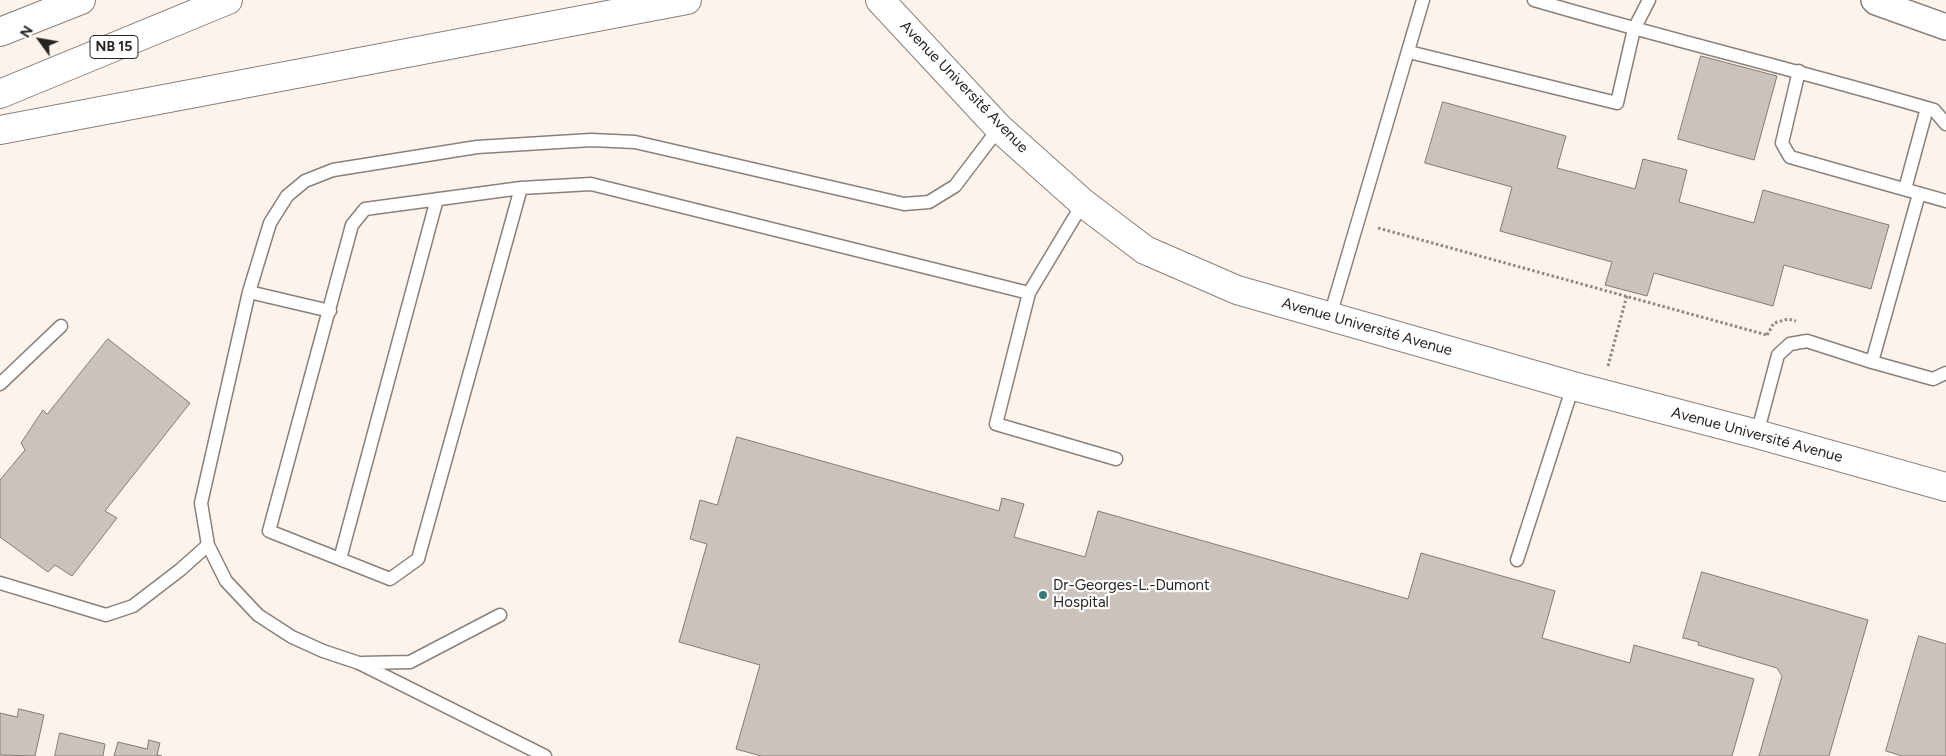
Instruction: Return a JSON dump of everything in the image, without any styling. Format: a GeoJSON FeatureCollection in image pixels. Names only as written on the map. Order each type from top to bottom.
{"type":"FeatureCollection","features":[{"type":"Feature","properties":{"kind":"main road"},"geometry":{"type":"LineString","coordinates":[[0,32],[80,0]]}},
{"type":"Feature","properties":{"kind":"main road","name":"NB 15"},"geometry":{"type":"LineString","coordinates":[[0,94],[228,0]]}},
{"type":"Feature","properties":{"kind":"main road"},"geometry":{"type":"LineString","coordinates":[[0,130],[687,0]]}},
{"type":"Feature","properties":{"kind":"main road","name":"Avenue Université Avenue"},"geometry":{"type":"LineString","coordinates":[[880,0],[999,128],[1083,204],[1145,250],[1237,290],[1573,386],[1757,434],[1946,487]]}},
{"type":"Feature","properties":{"kind":"street"},"geometry":{"type":"LineString","coordinates":[[1875,1],[1946,27]]}},
{"type":"Feature","properties":{"kind":"lane"},"geometry":{"type":"LineString","coordinates":[[1330,316],[1423,0]]}},
{"type":"Feature","properties":{"kind":"lane"},"geometry":{"type":"LineString","coordinates":[[1534,0],[1634,29],[1799,71],[1934,110],[1946,124]]}},
{"type":"Feature","properties":{"kind":"lane"},"geometry":{"type":"LineString","coordinates":[[1409,52],[1617,103],[1634,29],[1649,0]]}},
{"type":"Feature","properties":{"kind":"lane"},"geometry":{"type":"LineString","coordinates":[[1799,71],[1782,143],[1790,157],[1946,201]]}},
{"type":"Feature","properties":{"kind":"lane"},"geometry":{"type":"LineString","coordinates":[[1905,190],[1927,108]]}},
{"type":"Feature","properties":{"kind":"lane"},"geometry":{"type":"LineString","coordinates":[[545,756],[359,664],[323,652],[292,637],[258,615],[226,581],[208,545],[202,503],[249,292],[270,223],[287,196],[305,181],[333,170],[477,147],[600,140],[635,142],[904,204],[929,202],[955,186],[999,128]]}},
{"type":"Feature","properties":{"kind":"lane"},"geometry":{"type":"LineString","coordinates":[[522,188],[418,559],[390,579],[269,531],[352,226],[365,209],[522,188],[591,184],[1029,293]]}},
{"type":"Feature","properties":{"kind":"lane"},"geometry":{"type":"LineString","coordinates":[[1872,362],[1919,194]]}},
{"type":"Feature","properties":{"kind":"lane"},"geometry":{"type":"LineString","coordinates":[[340,559],[437,199]]}},
{"type":"Feature","properties":{"kind":"lane"},"geometry":{"type":"LineString","coordinates":[[1083,204],[1029,293],[996,424],[1116,458]]}},
{"type":"Feature","properties":{"kind":"lane"},"geometry":{"type":"LineString","coordinates":[[249,292],[330,311]]}},
{"type":"Feature","properties":{"kind":"lane"},"geometry":{"type":"LineString","coordinates":[[0,384],[61,326]]}},
{"type":"Feature","properties":{"kind":"lane"},"geometry":{"type":"LineString","coordinates":[[1757,434],[1778,355],[1790,344],[1807,341],[1933,379],[1946,373]]}},
{"type":"Feature","properties":{"kind":"lane"},"geometry":{"type":"LineString","coordinates":[[1518,560],[1573,386]]}},
{"type":"Feature","properties":{"kind":"lane"},"geometry":{"type":"LineString","coordinates":[[0,583],[106,615],[133,606],[180,570],[208,545]]}},
{"type":"Feature","properties":{"kind":"lane"},"geometry":{"type":"LineString","coordinates":[[359,664],[410,662],[500,615]]}},
{"type":"Feature","properties":{"kind":"path"},"geometry":{"type":"LineString","coordinates":[[1391,231],[1767,335]]}},
{"type":"Feature","properties":{"kind":"path"},"geometry":{"type":"LineString","coordinates":[[1600,393],[1627,295]]}},
{"type":"Feature","properties":{"kind":"building"},"geometry":{"type":"Polygon","coordinates":[[[1701,56],[1777,76],[1754,160],[1678,139],[1701,56]]]}},
{"type":"Feature","properties":{"kind":"building"},"geometry":{"type":"Polygon","coordinates":[[[1443,102],[1566,136],[1557,168],[1635,189],[1643,159],[1687,170],[1679,202],[1754,223],[1763,190],[1889,225],[1871,289],[1784,265],[1773,306],[1654,273],[1647,296],[1605,285],[1612,262],[1500,231],[1512,187],[1425,163],[1443,102]]]}},
{"type":"Feature","properties":{"kind":"building"},"geometry":{"type":"Polygon","coordinates":[[[108,339],[190,403],[105,511],[117,518],[72,576],[55,565],[48,572],[0,537],[0,480],[25,450],[21,443],[43,410],[47,414],[108,339]]]}},
{"type":"Feature","properties":{"kind":"building","name":"Dr-Georges-L.-Dumont Hospital"},"geometry":{"type":"Polygon","coordinates":[[[737,437],[999,511],[1002,498],[1024,504],[1014,537],[1085,557],[1098,511],[1408,599],[1421,553],[1555,591],[1542,638],[1630,663],[1634,645],[1754,679],[1732,756],[761,756],[736,749],[760,665],[679,642],[707,544],[690,539],[700,500],[717,505],[737,437]]]}},
{"type":"Feature","properties":{"kind":"building"},"geometry":{"type":"Polygon","coordinates":[[[1702,572],[1868,620],[1829,756],[1759,756],[1782,676],[1777,668],[1698,645],[1699,642],[1683,638],[1702,572]]]}},
{"type":"Feature","properties":{"kind":"building"},"geometry":{"type":"Polygon","coordinates":[[[1919,636],[1946,644],[1946,756],[1902,756],[1886,751],[1919,636]]]}},
{"type":"Feature","properties":{"kind":"building"},"geometry":{"type":"Polygon","coordinates":[[[19,709],[44,715],[35,756],[0,755],[0,713],[17,717],[19,709]]]}},
{"type":"Feature","properties":{"kind":"building"},"geometry":{"type":"Polygon","coordinates":[[[60,733],[105,744],[103,756],[55,756],[60,733]]]}},
{"type":"Feature","properties":{"kind":"building"},"geometry":{"type":"Polygon","coordinates":[[[149,740],[160,743],[157,755],[162,756],[114,756],[118,742],[147,749],[149,740]]]}},
{"type":"Feature","properties":{"kind":"place","name":"Dr-Georges-L.-Dumont Hospital"},"geometry":{"type":"Point","coordinates":[1043,595]}}]}
